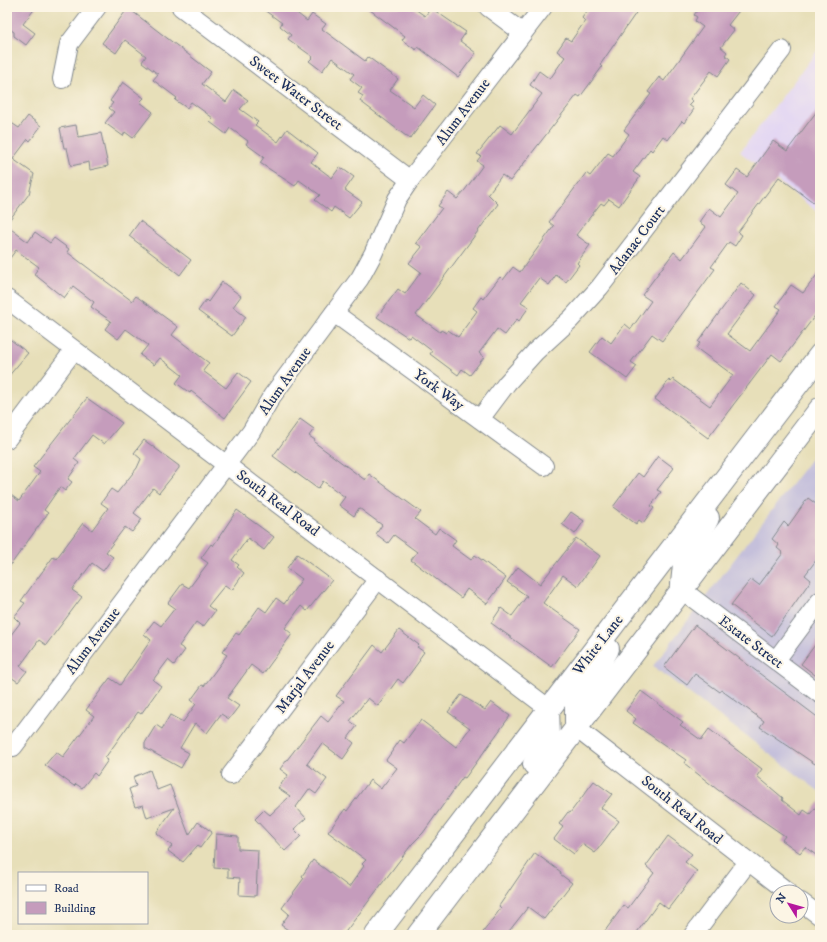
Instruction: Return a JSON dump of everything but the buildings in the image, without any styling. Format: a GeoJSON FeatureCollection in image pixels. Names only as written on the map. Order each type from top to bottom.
{"type":"FeatureCollection","features":[{"type":"Feature","properties":{"kind":"main road","name":"White Lane"},"geometry":{"type":"LineString","coordinates":[[376,935],[548,708],[820,355]]}},
{"type":"Feature","properties":{"kind":"main road"},"geometry":{"type":"LineString","coordinates":[[418,935],[820,409]]}},
{"type":"Feature","properties":{"kind":"main road"},"geometry":{"type":"LineString","coordinates":[[682,590],[684,564],[733,469]]}},
{"type":"Feature","properties":{"kind":"main road"},"geometry":{"type":"LineString","coordinates":[[576,728],[576,705],[646,582]]}},
{"type":"Feature","properties":{"kind":"main road"},"geometry":{"type":"LineString","coordinates":[[488,843],[549,739],[548,708]]}},
{"type":"Feature","properties":{"kind":"street"},"geometry":{"type":"LineString","coordinates":[[62,79],[69,44],[97,7]]}},
{"type":"Feature","properties":{"kind":"street","name":"Sweet Water Street"},"geometry":{"type":"LineString","coordinates":[[181,7],[410,180]]}},
{"type":"Feature","properties":{"kind":"street"},"geometry":{"type":"LineString","coordinates":[[488,7],[523,33]]}},
{"type":"Feature","properties":{"kind":"street","name":"Alum Avenue"},"geometry":{"type":"LineString","coordinates":[[13,747],[251,432],[272,396],[360,278],[374,254],[397,199],[410,180],[543,7]]}},
{"type":"Feature","properties":{"kind":"street","name":"Adanac Court"},"geometry":{"type":"LineString","coordinates":[[480,419],[507,383],[536,351],[571,319],[600,287],[782,50]]}},
{"type":"Feature","properties":{"kind":"street","name":"South Real Road"},"geometry":{"type":"LineString","coordinates":[[7,299],[548,708]]}},
{"type":"Feature","properties":{"kind":"street","name":"York Way"},"geometry":{"type":"LineString","coordinates":[[334,313],[544,466]]}},
{"type":"Feature","properties":{"kind":"street"},"geometry":{"type":"LineString","coordinates":[[7,439],[74,350]]}},
{"type":"Feature","properties":{"kind":"street","name":"Marjal Avenue"},"geometry":{"type":"LineString","coordinates":[[231,774],[378,579]]}},
{"type":"Feature","properties":{"kind":"street","name":"Estate Street"},"geometry":{"type":"LineString","coordinates":[[682,590],[820,694]]}},
{"type":"Feature","properties":{"kind":"street"},"geometry":{"type":"LineString","coordinates":[[776,660],[820,602]]}},
{"type":"Feature","properties":{"kind":"street","name":"South Real Road"},"geometry":{"type":"LineString","coordinates":[[576,728],[777,884]]}},
{"type":"Feature","properties":{"kind":"street"},"geometry":{"type":"LineString","coordinates":[[693,935],[748,862]]}},
{"type":"Feature","properties":{"kind":"street"},"geometry":{"type":"LineString","coordinates":[[809,908],[820,916]]}},
{"type":"Feature","properties":{"kind":"shaded area"},"geometry":{"type":"Polygon","coordinates":[[[820,47],[820,214],[740,152],[820,47]]]}},
{"type":"Feature","properties":{"kind":"shaded area"},"geometry":{"type":"Polygon","coordinates":[[[820,447],[820,792],[653,666],[820,447]]]}}]}
